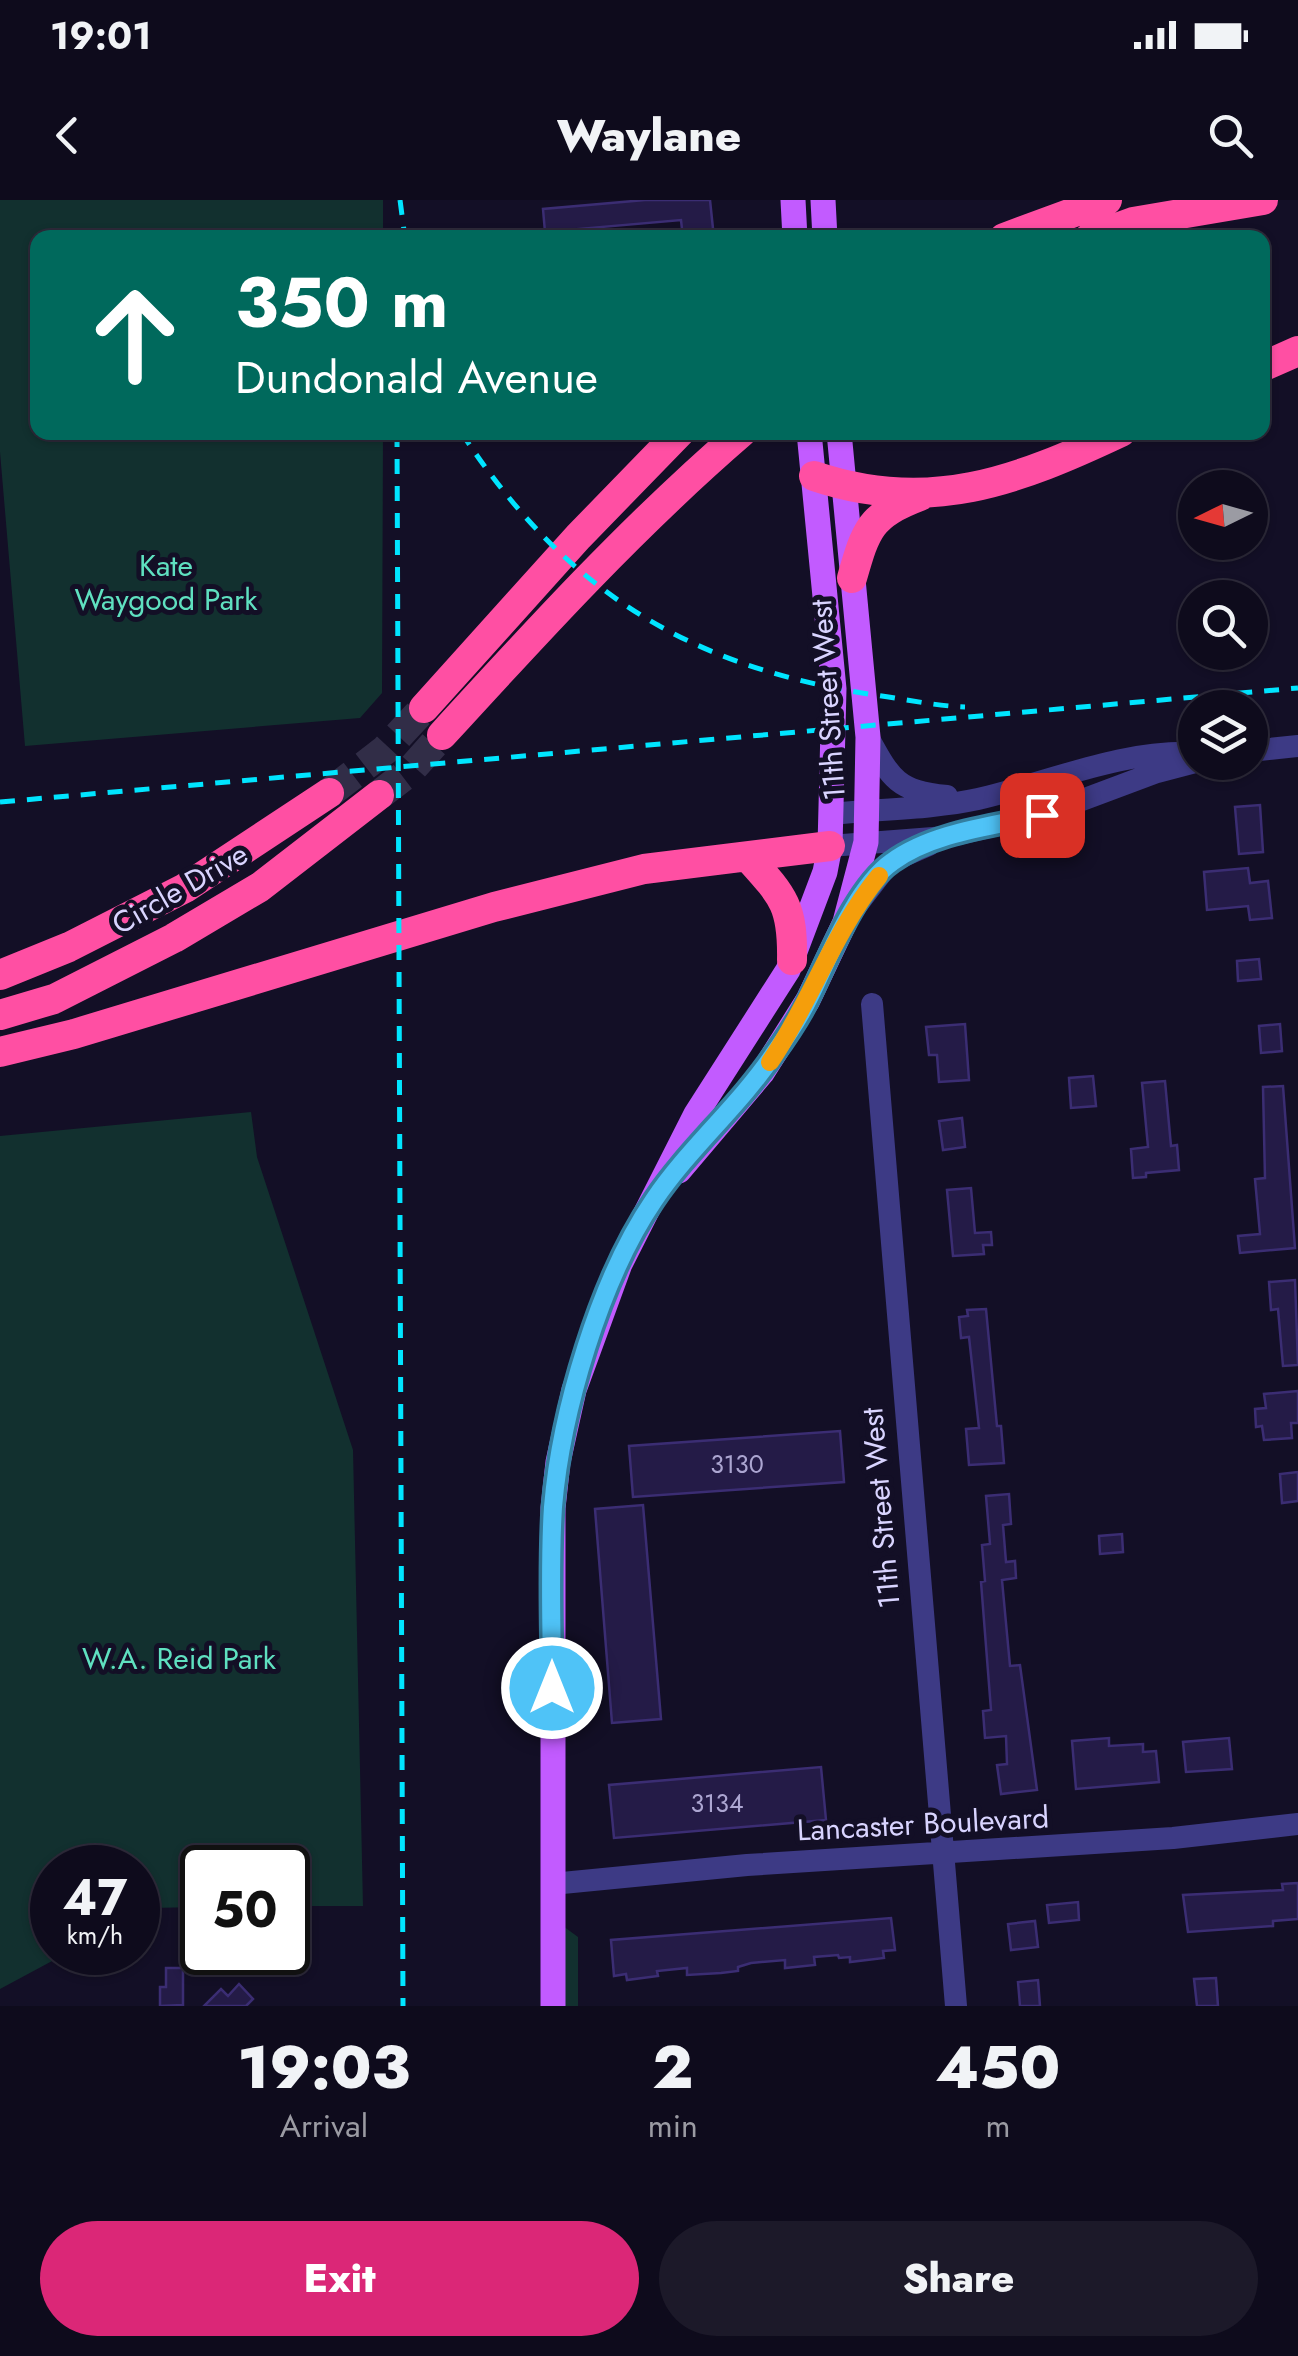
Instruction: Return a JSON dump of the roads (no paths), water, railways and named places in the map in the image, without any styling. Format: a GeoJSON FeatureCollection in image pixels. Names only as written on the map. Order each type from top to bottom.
{"type":"FeatureCollection","features":[{"type":"Feature","properties":{"kind":"highway"},"geometry":{"type":"LineString","coordinates":[[1026,230],[1108,200]]}},
{"type":"Feature","properties":{"kind":"highway"},"geometry":{"type":"LineString","coordinates":[[1110,230],[1133,222],[1264,200]]}},
{"type":"Feature","properties":{"kind":"highway"},"geometry":{"type":"LineString","coordinates":[[1270,363],[1298,351]]}},
{"type":"Feature","properties":{"kind":"highway"},"geometry":{"type":"LineString","coordinates":[[424,708],[578,536],[672,440]]}},
{"type":"Feature","properties":{"kind":"highway"},"geometry":{"type":"LineString","coordinates":[[442,735],[682,484],[733,440]]}},
{"type":"Feature","properties":{"kind":"highway"},"geometry":{"type":"LineString","coordinates":[[852,578],[865,533],[890,508],[928,493],[1007,481],[1102,440]]}},
{"type":"Feature","properties":{"kind":"highway"},"geometry":{"type":"LineString","coordinates":[[814,476],[843,486],[928,493]]}},
{"type":"Feature","properties":{"kind":"highway","name":"Circle Drive"},"geometry":{"type":"LineString","coordinates":[[0,975],[69,947],[185,888],[329,793]]}},
{"type":"Feature","properties":{"kind":"highway","name":"Circle Drive"},"geometry":{"type":"LineString","coordinates":[[0,1015],[54,999],[174,938],[260,887],[379,795]]}},
{"type":"Feature","properties":{"kind":"highway"},"geometry":{"type":"LineString","coordinates":[[0,1052],[74,1034],[494,907],[644,869],[830,846]]}},
{"type":"Feature","properties":{"kind":"highway"},"geometry":{"type":"LineString","coordinates":[[748,857],[775,888],[793,920],[792,960]]}},
{"type":"Feature","properties":{"kind":"main road"},"geometry":{"type":"LineString","coordinates":[[793,200],[795,230]]}},
{"type":"Feature","properties":{"kind":"main road"},"geometry":{"type":"LineString","coordinates":[[823,200],[825,230]]}},
{"type":"Feature","properties":{"kind":"main road","name":"11th Street West"},"geometry":{"type":"LineString","coordinates":[[553,2006],[552,1556],[558,1462],[574,1390],[620,1264],[696,1114],[792,960],[825,872],[830,846],[834,689],[811,440]]}},
{"type":"Feature","properties":{"kind":"main road","name":"11th Street West"},"geometry":{"type":"LineString","coordinates":[[654,1200],[762,1073],[808,1000],[845,922],[866,842],[868,736],[839,440]]}},
{"type":"Feature","properties":{"kind":"street"},"geometry":{"type":"LineString","coordinates":[[868,736],[887,773],[902,787],[976,799]]}},
{"type":"Feature","properties":{"kind":"street"},"geometry":{"type":"LineString","coordinates":[[1268,749],[1298,746]]}},
{"type":"Feature","properties":{"kind":"street"},"geometry":{"type":"LineString","coordinates":[[833,814],[976,799],[1091,766],[1178,752]]}},
{"type":"Feature","properties":{"kind":"street"},"geometry":{"type":"LineString","coordinates":[[830,846],[946,837],[1042,815],[1178,766]]}},
{"type":"Feature","properties":{"kind":"street"},"geometry":{"type":"LineString","coordinates":[[845,922],[890,862],[946,837]]}},
{"type":"Feature","properties":{"kind":"street","name":"11th Street West"},"geometry":{"type":"LineString","coordinates":[[872,1004],[956,2006]]}},
{"type":"Feature","properties":{"kind":"street","name":"Lancaster Boulevard"},"geometry":{"type":"LineString","coordinates":[[552,1884],[765,1863],[1173,1838],[1298,1824]]}},
{"type":"Feature","properties":{"kind":"tunnel"},"geometry":{"type":"LineString","coordinates":[[329,793],[385,750],[424,708]]}},
{"type":"Feature","properties":{"kind":"tunnel"},"geometry":{"type":"LineString","coordinates":[[379,795],[409,772],[442,735]]}},
{"type":"Feature","properties":{"kind":"railway"},"geometry":{"type":"LineString","coordinates":[[400,200],[404,230]]}},
{"type":"Feature","properties":{"kind":"railway"},"geometry":{"type":"LineString","coordinates":[[397,440],[403,2006]]}},
{"type":"Feature","properties":{"kind":"railway"},"geometry":{"type":"LineString","coordinates":[[467,440],[501,488],[543,536],[588,578],[637,613],[689,641],[746,664],[808,682],[965,707]]}},
{"type":"Feature","properties":{"kind":"railway"},"geometry":{"type":"LineString","coordinates":[[0,802],[1298,688]]}},
{"type":"Feature","properties":{"kind":"park label","name":"Kate Waygood Park"},"geometry":{"type":"Point","coordinates":[166,583]}},
{"type":"Feature","properties":{"kind":"park label","name":"W.A. Reid Park"},"geometry":{"type":"Point","coordinates":[179,1659]}}]}
